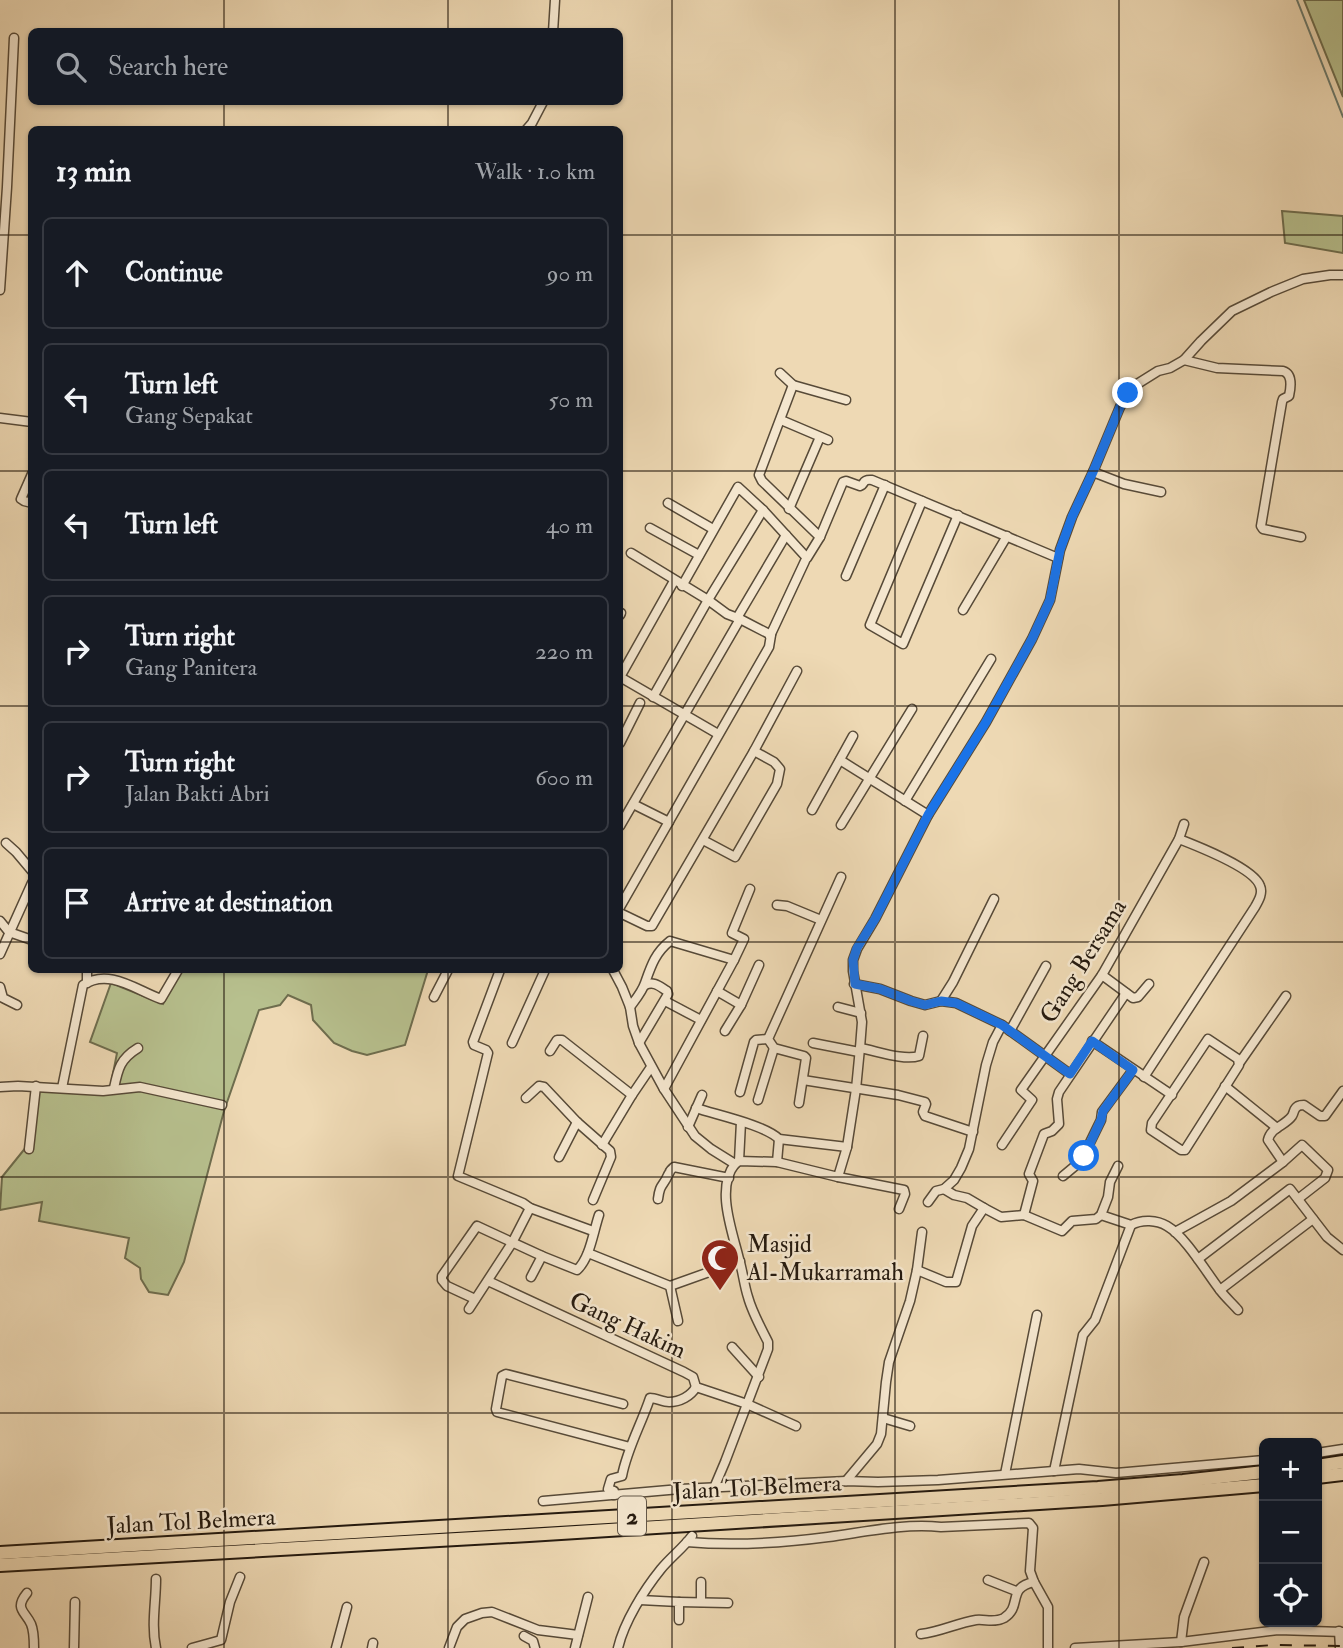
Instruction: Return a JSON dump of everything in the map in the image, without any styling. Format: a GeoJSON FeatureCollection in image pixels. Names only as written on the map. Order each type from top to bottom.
{"type":"FeatureCollection","features":[{"type":"Feature","properties":{"kind":"highway"},"geometry":{"type":"LineString","coordinates":[[1322,1465],[1343,1462]]}},
{"type":"Feature","properties":{"kind":"highway","name":"Jalan Tol Belmera"},"geometry":{"type":"LineString","coordinates":[[0,1553],[1098,1488],[1259,1473]]}},
{"type":"Feature","properties":{"kind":"highway"},"geometry":{"type":"LineString","coordinates":[[1322,1477],[1343,1474]]}},
{"type":"Feature","properties":{"kind":"highway","name":"Jalan Tol Belmera"},"geometry":{"type":"LineString","coordinates":[[0,1565],[1102,1499],[1259,1485]]}},
{"type":"Feature","properties":{"kind":"street"},"geometry":{"type":"LineString","coordinates":[[553,28],[555,0]]}},
{"type":"Feature","properties":{"kind":"street"},"geometry":{"type":"LineString","coordinates":[[0,290],[14,38]]}},
{"type":"Feature","properties":{"kind":"street"},"geometry":{"type":"LineString","coordinates":[[529,126],[541,105]]}},
{"type":"Feature","properties":{"kind":"street"},"geometry":{"type":"LineString","coordinates":[[838,1177],[847,1147],[860,1050],[861,1013],[853,960],[857,948],[875,919],[928,815],[986,722],[1032,639],[1050,600],[1058,558],[1072,517],[1120,407],[1128,393],[1144,379],[1185,360],[1232,311],[1303,279],[1343,275]]}},
{"type":"Feature","properties":{"kind":"street"},"geometry":{"type":"LineString","coordinates":[[1185,360],[1217,368],[1280,371],[1289,374],[1290,393],[1282,402],[1261,526],[1263,529],[1301,537]]}},
{"type":"Feature","properties":{"kind":"street"},"geometry":{"type":"LineString","coordinates":[[780,373],[793,384],[846,400]]}},
{"type":"Feature","properties":{"kind":"street"},"geometry":{"type":"LineString","coordinates":[[793,384],[759,475],[789,509],[820,537]]}},
{"type":"Feature","properties":{"kind":"street"},"geometry":{"type":"LineString","coordinates":[[0,418],[28,422]]}},
{"type":"Feature","properties":{"kind":"street"},"geometry":{"type":"LineString","coordinates":[[780,419],[824,438],[789,509]]}},
{"type":"Feature","properties":{"kind":"street"},"geometry":{"type":"LineString","coordinates":[[1093,472],[1124,484],[1161,492]]}},
{"type":"Feature","properties":{"kind":"street"},"geometry":{"type":"LineString","coordinates":[[623,672],[678,583],[699,555],[737,486],[807,558],[820,537],[843,482],[862,486],[867,479],[1058,558]]}},
{"type":"Feature","properties":{"kind":"street"},"geometry":{"type":"LineString","coordinates":[[28,482],[21,496],[21,499],[28,502]]}},
{"type":"Feature","properties":{"kind":"street"},"geometry":{"type":"LineString","coordinates":[[846,576],[885,485]]}},
{"type":"Feature","properties":{"kind":"street"},"geometry":{"type":"LineString","coordinates":[[922,501],[870,625],[903,644],[958,515]]}},
{"type":"Feature","properties":{"kind":"street"},"geometry":{"type":"LineString","coordinates":[[668,503],[713,529]]}},
{"type":"Feature","properties":{"kind":"street"},"geometry":{"type":"LineString","coordinates":[[653,696],[763,510]]}},
{"type":"Feature","properties":{"kind":"street"},"geometry":{"type":"LineString","coordinates":[[650,528],[699,555]]}},
{"type":"Feature","properties":{"kind":"street"},"geometry":{"type":"LineString","coordinates":[[623,820],[786,535]]}},
{"type":"Feature","properties":{"kind":"street"},"geometry":{"type":"LineString","coordinates":[[963,610],[1007,536]]}},
{"type":"Feature","properties":{"kind":"street"},"geometry":{"type":"LineString","coordinates":[[631,554],[727,614],[770,636]]}},
{"type":"Feature","properties":{"kind":"street"},"geometry":{"type":"LineString","coordinates":[[623,902],[769,647],[772,639],[770,636],[805,561]]}},
{"type":"Feature","properties":{"kind":"street"},"geometry":{"type":"LineString","coordinates":[[905,801],[991,659]]}},
{"type":"Feature","properties":{"kind":"street"},"geometry":{"type":"LineString","coordinates":[[623,914],[647,926],[653,926],[797,671]]}},
{"type":"Feature","properties":{"kind":"street"},"geometry":{"type":"LineString","coordinates":[[623,679],[718,734]]}},
{"type":"Feature","properties":{"kind":"street"},"geometry":{"type":"LineString","coordinates":[[623,737],[640,703]]}},
{"type":"Feature","properties":{"kind":"street"},"geometry":{"type":"LineString","coordinates":[[841,825],[912,709]]}},
{"type":"Feature","properties":{"kind":"street"},"geometry":{"type":"LineString","coordinates":[[812,810],[853,736]]}},
{"type":"Feature","properties":{"kind":"street"},"geometry":{"type":"LineString","coordinates":[[703,840],[735,857],[777,784],[780,769],[774,762],[754,751]]}},
{"type":"Feature","properties":{"kind":"street"},"geometry":{"type":"LineString","coordinates":[[840,760],[928,815]]}},
{"type":"Feature","properties":{"kind":"street"},"geometry":{"type":"LineString","coordinates":[[632,804],[668,822]]}},
{"type":"Feature","properties":{"kind":"street","name":"Gang Bersama"},"geometry":{"type":"LineString","coordinates":[[1002,1145],[1032,1100],[1021,1090],[1102,975],[1179,839],[1184,824]]}},
{"type":"Feature","properties":{"kind":"street"},"geometry":{"type":"LineString","coordinates":[[1144,1077],[1261,895],[1259,883],[1252,875],[1179,839]]}},
{"type":"Feature","properties":{"kind":"street"},"geometry":{"type":"LineString","coordinates":[[0,851],[6,841],[28,866]]}},
{"type":"Feature","properties":{"kind":"street"},"geometry":{"type":"LineString","coordinates":[[768,1039],[841,877]]}},
{"type":"Feature","properties":{"kind":"street"},"geometry":{"type":"LineString","coordinates":[[664,1089],[744,939],[732,933],[750,889]]}},
{"type":"Feature","properties":{"kind":"street"},"geometry":{"type":"LineString","coordinates":[[0,954],[28,892]]}},
{"type":"Feature","properties":{"kind":"street"},"geometry":{"type":"LineString","coordinates":[[941,1001],[994,899]]}},
{"type":"Feature","properties":{"kind":"street"},"geometry":{"type":"LineString","coordinates":[[777,905],[787,906],[821,920]]}},
{"type":"Feature","properties":{"kind":"street"},"geometry":{"type":"LineString","coordinates":[[0,921],[9,932],[28,939]]}},
{"type":"Feature","properties":{"kind":"street"},"geometry":{"type":"LineString","coordinates":[[630,1007],[645,985],[651,963],[659,950],[670,941],[734,960]]}},
{"type":"Feature","properties":{"kind":"street"},"geometry":{"type":"LineString","coordinates":[[725,1031],[741,1005],[759,965]]}},
{"type":"Feature","properties":{"kind":"street"},"geometry":{"type":"LineString","coordinates":[[929,1202],[936,1191],[944,1189],[954,1180],[969,1149],[993,1042],[1006,1028],[1046,966]]}},
{"type":"Feature","properties":{"kind":"street"},"geometry":{"type":"LineString","coordinates":[[87,973],[87,983]]}},
{"type":"Feature","properties":{"kind":"street"},"geometry":{"type":"LineString","coordinates":[[62,1088],[83,985],[99,979],[113,979],[160,999],[176,973]]}},
{"type":"Feature","properties":{"kind":"street"},"geometry":{"type":"LineString","coordinates":[[434,997],[446,973]]}},
{"type":"Feature","properties":{"kind":"street"},"geometry":{"type":"LineString","coordinates":[[499,973],[473,1042],[488,1053],[458,1176],[530,1208],[593,1231]]}},
{"type":"Feature","properties":{"kind":"street"},"geometry":{"type":"LineString","coordinates":[[512,1043],[544,973]]}},
{"type":"Feature","properties":{"kind":"street"},"geometry":{"type":"LineString","coordinates":[[613,973],[630,1007],[639,1043],[688,1128],[702,1142],[737,1162],[777,1162],[904,1190],[905,1195],[899,1209]]}},
{"type":"Feature","properties":{"kind":"street"},"geometry":{"type":"LineString","coordinates":[[1102,975],[1133,998],[1138,997],[1149,984]]}},
{"type":"Feature","properties":{"kind":"street"},"geometry":{"type":"LineString","coordinates":[[639,1043],[667,996],[667,991],[654,983],[645,985]]}},
{"type":"Feature","properties":{"kind":"street"},"geometry":{"type":"LineString","coordinates":[[855,984],[880,989],[925,1005],[941,1001],[956,1003],[1006,1028],[1070,1074]]}},
{"type":"Feature","properties":{"kind":"street"},"geometry":{"type":"LineString","coordinates":[[0,987],[4,998],[18,1005]]}},
{"type":"Feature","properties":{"kind":"street"},"geometry":{"type":"LineString","coordinates":[[717,991],[741,1005]]}},
{"type":"Feature","properties":{"kind":"street"},"geometry":{"type":"LineString","coordinates":[[1024,1215],[1034,1181],[1028,1174],[1044,1134],[1059,1124],[1057,1095],[1126,993]]}},
{"type":"Feature","properties":{"kind":"street"},"geometry":{"type":"LineString","coordinates":[[1240,1062],[1208,1039],[1152,1123],[1151,1130],[1185,1150],[1240,1062],[1286,996]]}},
{"type":"Feature","properties":{"kind":"street"},"geometry":{"type":"LineString","coordinates":[[665,1001],[701,1020]]}},
{"type":"Feature","properties":{"kind":"street"},"geometry":{"type":"LineString","coordinates":[[838,1007],[861,1013]]}},
{"type":"Feature","properties":{"kind":"street"},"geometry":{"type":"LineString","coordinates":[[813,1043],[916,1058],[919,1056],[923,1036]]}},
{"type":"Feature","properties":{"kind":"street"},"geometry":{"type":"LineString","coordinates":[[768,1039],[774,1048],[804,1056],[806,1060],[799,1103]]}},
{"type":"Feature","properties":{"kind":"street"},"geometry":{"type":"LineString","coordinates":[[740,1092],[754,1042],[768,1039]]}},
{"type":"Feature","properties":{"kind":"street"},"geometry":{"type":"LineString","coordinates":[[550,1051],[557,1040],[562,1040],[632,1095]]}},
{"type":"Feature","properties":{"kind":"street"},"geometry":{"type":"LineString","coordinates":[[1092,1041],[1172,1095]]}},
{"type":"Feature","properties":{"kind":"street"},"geometry":{"type":"LineString","coordinates":[[114,1088],[121,1063],[127,1054],[138,1048]]}},
{"type":"Feature","properties":{"kind":"street"},"geometry":{"type":"LineString","coordinates":[[758,1100],[774,1048]]}},
{"type":"Feature","properties":{"kind":"street"},"geometry":{"type":"LineString","coordinates":[[602,1145],[652,1066]]}},
{"type":"Feature","properties":{"kind":"street"},"geometry":{"type":"LineString","coordinates":[[1063,1175],[1081,1161],[1103,1111],[1133,1070]]}},
{"type":"Feature","properties":{"kind":"street"},"geometry":{"type":"LineString","coordinates":[[803,1080],[925,1102],[925,1116],[973,1132]]}},
{"type":"Feature","properties":{"kind":"street"},"geometry":{"type":"LineString","coordinates":[[29,1149],[36,1086]]}},
{"type":"Feature","properties":{"kind":"street"},"geometry":{"type":"LineString","coordinates":[[0,1087],[36,1086],[103,1091],[140,1087],[222,1105]]}},
{"type":"Feature","properties":{"kind":"street"},"geometry":{"type":"LineString","coordinates":[[526,1098],[542,1086],[610,1151],[611,1157],[593,1199]]}},
{"type":"Feature","properties":{"kind":"street"},"geometry":{"type":"LineString","coordinates":[[1225,1086],[1277,1128]]}},
{"type":"Feature","properties":{"kind":"street"},"geometry":{"type":"LineString","coordinates":[[1283,1162],[1268,1136],[1301,1105],[1325,1116],[1343,1091]]}},
{"type":"Feature","properties":{"kind":"street"},"geometry":{"type":"LineString","coordinates":[[688,1128],[702,1095]]}},
{"type":"Feature","properties":{"kind":"street"},"geometry":{"type":"LineString","coordinates":[[696,1108],[774,1133],[779,1139],[847,1147]]}},
{"type":"Feature","properties":{"kind":"street"},"geometry":{"type":"LineString","coordinates":[[559,1157],[578,1122]]}},
{"type":"Feature","properties":{"kind":"street"},"geometry":{"type":"LineString","coordinates":[[712,1491],[767,1355],[768,1342],[748,1298],[726,1212],[730,1169],[737,1162],[741,1122]]}},
{"type":"Feature","properties":{"kind":"street"},"geometry":{"type":"LineString","coordinates":[[777,1162],[779,1139]]}},
{"type":"Feature","properties":{"kind":"street"},"geometry":{"type":"LineString","coordinates":[[1175,1232],[1231,1200],[1283,1162],[1302,1144],[1328,1168],[1328,1172],[1325,1178],[1298,1199]]}},
{"type":"Feature","properties":{"kind":"street"},"geometry":{"type":"LineString","coordinates":[[944,1189],[1001,1217],[1024,1215],[1064,1231],[1072,1221],[1096,1219],[1101,1215],[1110,1182],[1118,1166]]}},
{"type":"Feature","properties":{"kind":"street"},"geometry":{"type":"LineString","coordinates":[[658,1199],[660,1186],[674,1167],[729,1178]]}},
{"type":"Feature","properties":{"kind":"street"},"geometry":{"type":"LineString","coordinates":[[1198,1259],[1290,1189],[1327,1237],[1343,1251]]}},
{"type":"Feature","properties":{"kind":"street"},"geometry":{"type":"LineString","coordinates":[[469,1309],[512,1243],[530,1208]]}},
{"type":"Feature","properties":{"kind":"street"},"geometry":{"type":"LineString","coordinates":[[918,1270],[946,1282],[956,1282],[972,1226],[984,1208]]}},
{"type":"Feature","properties":{"kind":"street"},"geometry":{"type":"LineString","coordinates":[[475,1300],[444,1283],[442,1276],[477,1226],[577,1270],[588,1252],[599,1215]]}},
{"type":"Feature","properties":{"kind":"street"},"geometry":{"type":"LineString","coordinates":[[1101,1215],[1131,1225]]}},
{"type":"Feature","properties":{"kind":"street"},"geometry":{"type":"LineString","coordinates":[[1220,1290],[1313,1219]]}},
{"type":"Feature","properties":{"kind":"street"},"geometry":{"type":"LineString","coordinates":[[1054,1471],[1083,1335],[1095,1320],[1131,1225],[1135,1222],[1157,1222],[1175,1232],[1238,1310]]}},
{"type":"Feature","properties":{"kind":"street"},"geometry":{"type":"LineString","coordinates":[[846,1481],[877,1444],[881,1434],[889,1362],[918,1270],[922,1232]]}},
{"type":"Feature","properties":{"kind":"street"},"geometry":{"type":"LineString","coordinates":[[588,1252],[670,1286],[740,1261]]}},
{"type":"Feature","properties":{"kind":"street"},"geometry":{"type":"LineString","coordinates":[[531,1277],[542,1256]]}},
{"type":"Feature","properties":{"kind":"street","name":"Gang Hakim"},"geometry":{"type":"LineString","coordinates":[[488,1281],[684,1372],[693,1377],[696,1387],[747,1404],[796,1426]]}},
{"type":"Feature","properties":{"kind":"street"},"geometry":{"type":"LineString","coordinates":[[670,1286],[678,1321]]}},
{"type":"Feature","properties":{"kind":"street"},"geometry":{"type":"LineString","coordinates":[[1005,1474],[1037,1315]]}},
{"type":"Feature","properties":{"kind":"street"},"geometry":{"type":"LineString","coordinates":[[732,1347],[759,1377]]}},
{"type":"Feature","properties":{"kind":"street"},"geometry":{"type":"LineString","coordinates":[[623,1404],[506,1374],[502,1376],[496,1412],[630,1447]]}},
{"type":"Feature","properties":{"kind":"street"},"geometry":{"type":"LineString","coordinates":[[614,1495],[614,1491],[608,1489],[611,1479],[621,1476],[650,1398],[668,1402],[683,1399],[696,1387]]}},
{"type":"Feature","properties":{"kind":"street"},"geometry":{"type":"LineString","coordinates":[[883,1418],[910,1426]]}},
{"type":"Feature","properties":{"kind":"street"},"geometry":{"type":"LineString","coordinates":[[1322,1452],[1343,1449]]}},
{"type":"Feature","properties":{"kind":"street"},"geometry":{"type":"LineString","coordinates":[[543,1502],[614,1495],[846,1481],[938,1480],[1079,1469],[1116,1473],[1259,1460]]}},
{"type":"Feature","properties":{"kind":"street"},"geometry":{"type":"LineString","coordinates":[[618,1648],[640,1600],[660,1570],[690,1539],[731,1544],[812,1539],[904,1527],[1030,1522],[1033,1528],[1030,1571],[1048,1607],[1048,1648]]}},
{"type":"Feature","properties":{"kind":"street"},"geometry":{"type":"LineString","coordinates":[[1181,1642],[1184,1617],[1204,1562]]}},
{"type":"Feature","properties":{"kind":"street"},"geometry":{"type":"LineString","coordinates":[[192,1648],[221,1640],[230,1602],[240,1577]]}},
{"type":"Feature","properties":{"kind":"street"},"geometry":{"type":"LineString","coordinates":[[156,1579],[156,1607],[153,1617],[156,1648]]}},
{"type":"Feature","properties":{"kind":"street"},"geometry":{"type":"LineString","coordinates":[[988,1580],[1016,1591]]}},
{"type":"Feature","properties":{"kind":"street"},"geometry":{"type":"LineString","coordinates":[[701,1582],[701,1602]]}},
{"type":"Feature","properties":{"kind":"street"},"geometry":{"type":"LineString","coordinates":[[921,1634],[977,1620],[997,1621],[1004,1618],[1015,1604],[1016,1591],[1024,1584],[1034,1582]]}},
{"type":"Feature","properties":{"kind":"street"},"geometry":{"type":"LineString","coordinates":[[27,1593],[20,1606],[31,1624],[34,1648]]}},
{"type":"Feature","properties":{"kind":"street"},"geometry":{"type":"LineString","coordinates":[[575,1648],[588,1597]]}},
{"type":"Feature","properties":{"kind":"street"},"geometry":{"type":"LineString","coordinates":[[640,1600],[728,1603]]}},
{"type":"Feature","properties":{"kind":"street"},"geometry":{"type":"LineString","coordinates":[[74,1648],[75,1602]]}},
{"type":"Feature","properties":{"kind":"street"},"geometry":{"type":"LineString","coordinates":[[679,1602],[679,1620]]}},
{"type":"Feature","properties":{"kind":"street"},"geometry":{"type":"LineString","coordinates":[[336,1648],[347,1607]]}},
{"type":"Feature","properties":{"kind":"street"},"geometry":{"type":"LineString","coordinates":[[449,1648],[457,1627],[465,1619],[482,1613],[492,1612],[538,1630],[578,1635]]}},
{"type":"Feature","properties":{"kind":"street"},"geometry":{"type":"LineString","coordinates":[[1075,1648],[1181,1642],[1273,1627]]}},
{"type":"Feature","properties":{"kind":"street"},"geometry":{"type":"LineString","coordinates":[[1291,1627],[1341,1631],[1340,1648]]}},
{"type":"Feature","properties":{"kind":"street"},"geometry":{"type":"LineString","coordinates":[[524,1636],[533,1641],[536,1648]]}},
{"type":"Feature","properties":{"kind":"green space"},"geometry":{"type":"Polygon","coordinates":[[[1304,0],[1343,0],[1343,97],[1304,0]]]}},
{"type":"Feature","properties":{"kind":"green space"},"geometry":{"type":"Polygon","coordinates":[[[1282,211],[1343,216],[1343,253],[1285,243],[1282,211]]]}},
{"type":"Feature","properties":{"kind":"green space"},"geometry":{"type":"Polygon","coordinates":[[[178,973],[427,973],[405,1045],[367,1055],[334,1043],[313,1020],[311,1005],[288,995],[280,1005],[259,1010],[224,1111],[184,1262],[168,1295],[149,1292],[141,1279],[140,1268],[125,1258],[129,1238],[39,1221],[42,1202],[0,1210],[2,1177],[27,1146],[39,1090],[110,1089],[117,1053],[90,1042],[111,983],[163,1004],[178,973]]]}},
{"type":"Feature","properties":{"kind":"waterway"},"geometry":{"type":"LineString","coordinates":[[1297,0],[1343,117]]}},
{"type":"Feature","properties":{"kind":"railway"},"geometry":{"type":"LineString","coordinates":[[1232,1648],[1273,1645],[1343,1646]]}},
{"type":"Feature","properties":{"kind":"place","name":"Masjid Al-Mukarramah"},"geometry":{"type":"Point","coordinates":[720,1292]}},
{"type":"Feature","properties":{"kind":"route"},"geometry":{"type":"LineString","coordinates":[[1084,1156],[1103,1111],[1133,1070],[1092,1041],[1070,1074],[1002,1025],[956,1003],[941,1001],[925,1005],[880,989],[855,984],[853,960],[928,815],[986,722],[1032,639],[1050,600],[1060,550],[1072,517],[1128,393]]}}]}
